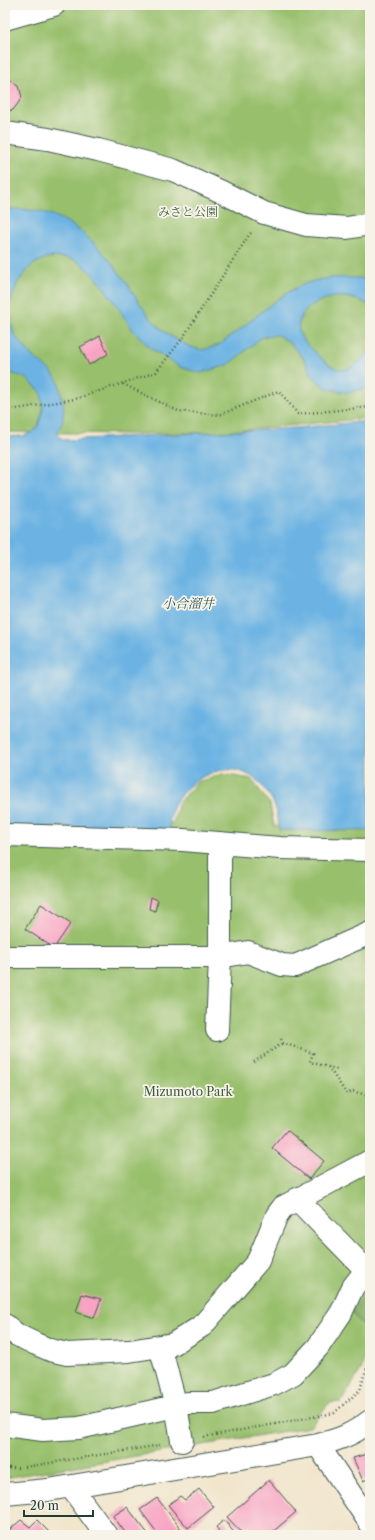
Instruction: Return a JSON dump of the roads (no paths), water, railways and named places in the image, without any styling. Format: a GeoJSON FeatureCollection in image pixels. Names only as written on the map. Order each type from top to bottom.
{"type":"FeatureCollection","features":[{"type":"Feature","properties":{"kind":"street"},"geometry":{"type":"LineString","coordinates":[[5,20],[54,5]]}},
{"type":"Feature","properties":{"kind":"street"},"geometry":{"type":"LineString","coordinates":[[5,133],[48,139],[98,150],[173,170],[264,213],[306,225],[347,228],[370,224]]}},
{"type":"Feature","properties":{"kind":"street"},"geometry":{"type":"LineString","coordinates":[[5,835],[183,840],[280,848],[370,850]]}},
{"type":"Feature","properties":{"kind":"street"},"geometry":{"type":"LineString","coordinates":[[217,1030],[220,956],[220,843]]}},
{"type":"Feature","properties":{"kind":"street"},"geometry":{"type":"LineString","coordinates":[[5,957],[220,956],[248,952],[282,965],[296,966],[370,933]]}},
{"type":"Feature","properties":{"kind":"street"},"geometry":{"type":"LineString","coordinates":[[5,1325],[17,1335],[36,1344],[50,1350],[67,1354],[129,1351],[173,1344],[202,1326],[258,1261],[277,1215],[283,1207],[370,1161]]}},
{"type":"Feature","properties":{"kind":"street"},"geometry":{"type":"LineString","coordinates":[[5,1425],[42,1430],[79,1428],[188,1403],[213,1403],[274,1384],[293,1374],[318,1347],[341,1313],[353,1287],[369,1270],[297,1199]]}},
{"type":"Feature","properties":{"kind":"street"},"geometry":{"type":"LineString","coordinates":[[160,1346],[176,1406],[182,1441]]}},
{"type":"Feature","properties":{"kind":"street"},"geometry":{"type":"LineString","coordinates":[[5,1494],[71,1487],[318,1445],[340,1439],[357,1431],[370,1421]]}},
{"type":"Feature","properties":{"kind":"street"},"geometry":{"type":"LineString","coordinates":[[318,1445],[370,1523]]}},
{"type":"Feature","properties":{"kind":"street"},"geometry":{"type":"LineString","coordinates":[[71,1487],[106,1535]]}},
{"type":"Feature","properties":{"kind":"water","name":"小合溜井"},"geometry":{"type":"Polygon","coordinates":[[[13,209],[43,212],[56,216],[80,231],[101,250],[127,283],[142,308],[161,329],[190,347],[202,350],[220,344],[278,299],[297,287],[307,283],[330,278],[370,279],[370,306],[361,301],[347,297],[329,298],[313,305],[307,310],[299,323],[299,331],[305,342],[322,359],[336,368],[343,370],[349,368],[363,358],[370,349],[370,385],[367,388],[347,393],[325,388],[312,375],[304,359],[290,343],[278,335],[262,337],[228,365],[200,373],[180,367],[150,348],[133,330],[101,283],[83,265],[73,259],[60,257],[46,258],[30,267],[18,282],[7,310],[15,336],[32,356],[52,372],[59,383],[64,408],[62,424],[58,430],[58,436],[64,440],[295,428],[370,421],[370,831],[279,830],[274,803],[267,792],[261,784],[253,778],[245,773],[235,770],[214,772],[194,782],[186,789],[179,797],[173,809],[170,818],[169,830],[5,826],[5,437],[23,436],[33,432],[38,426],[43,410],[41,392],[26,378],[5,371],[5,210],[13,209]]]}},
{"type":"Feature","properties":{"kind":"park label","name":"みさと公園"},"geometry":{"type":"Point","coordinates":[188,212]}},
{"type":"Feature","properties":{"kind":"park label","name":"Mizumoto Park"},"geometry":{"type":"Point","coordinates":[188,1092]}}]}
